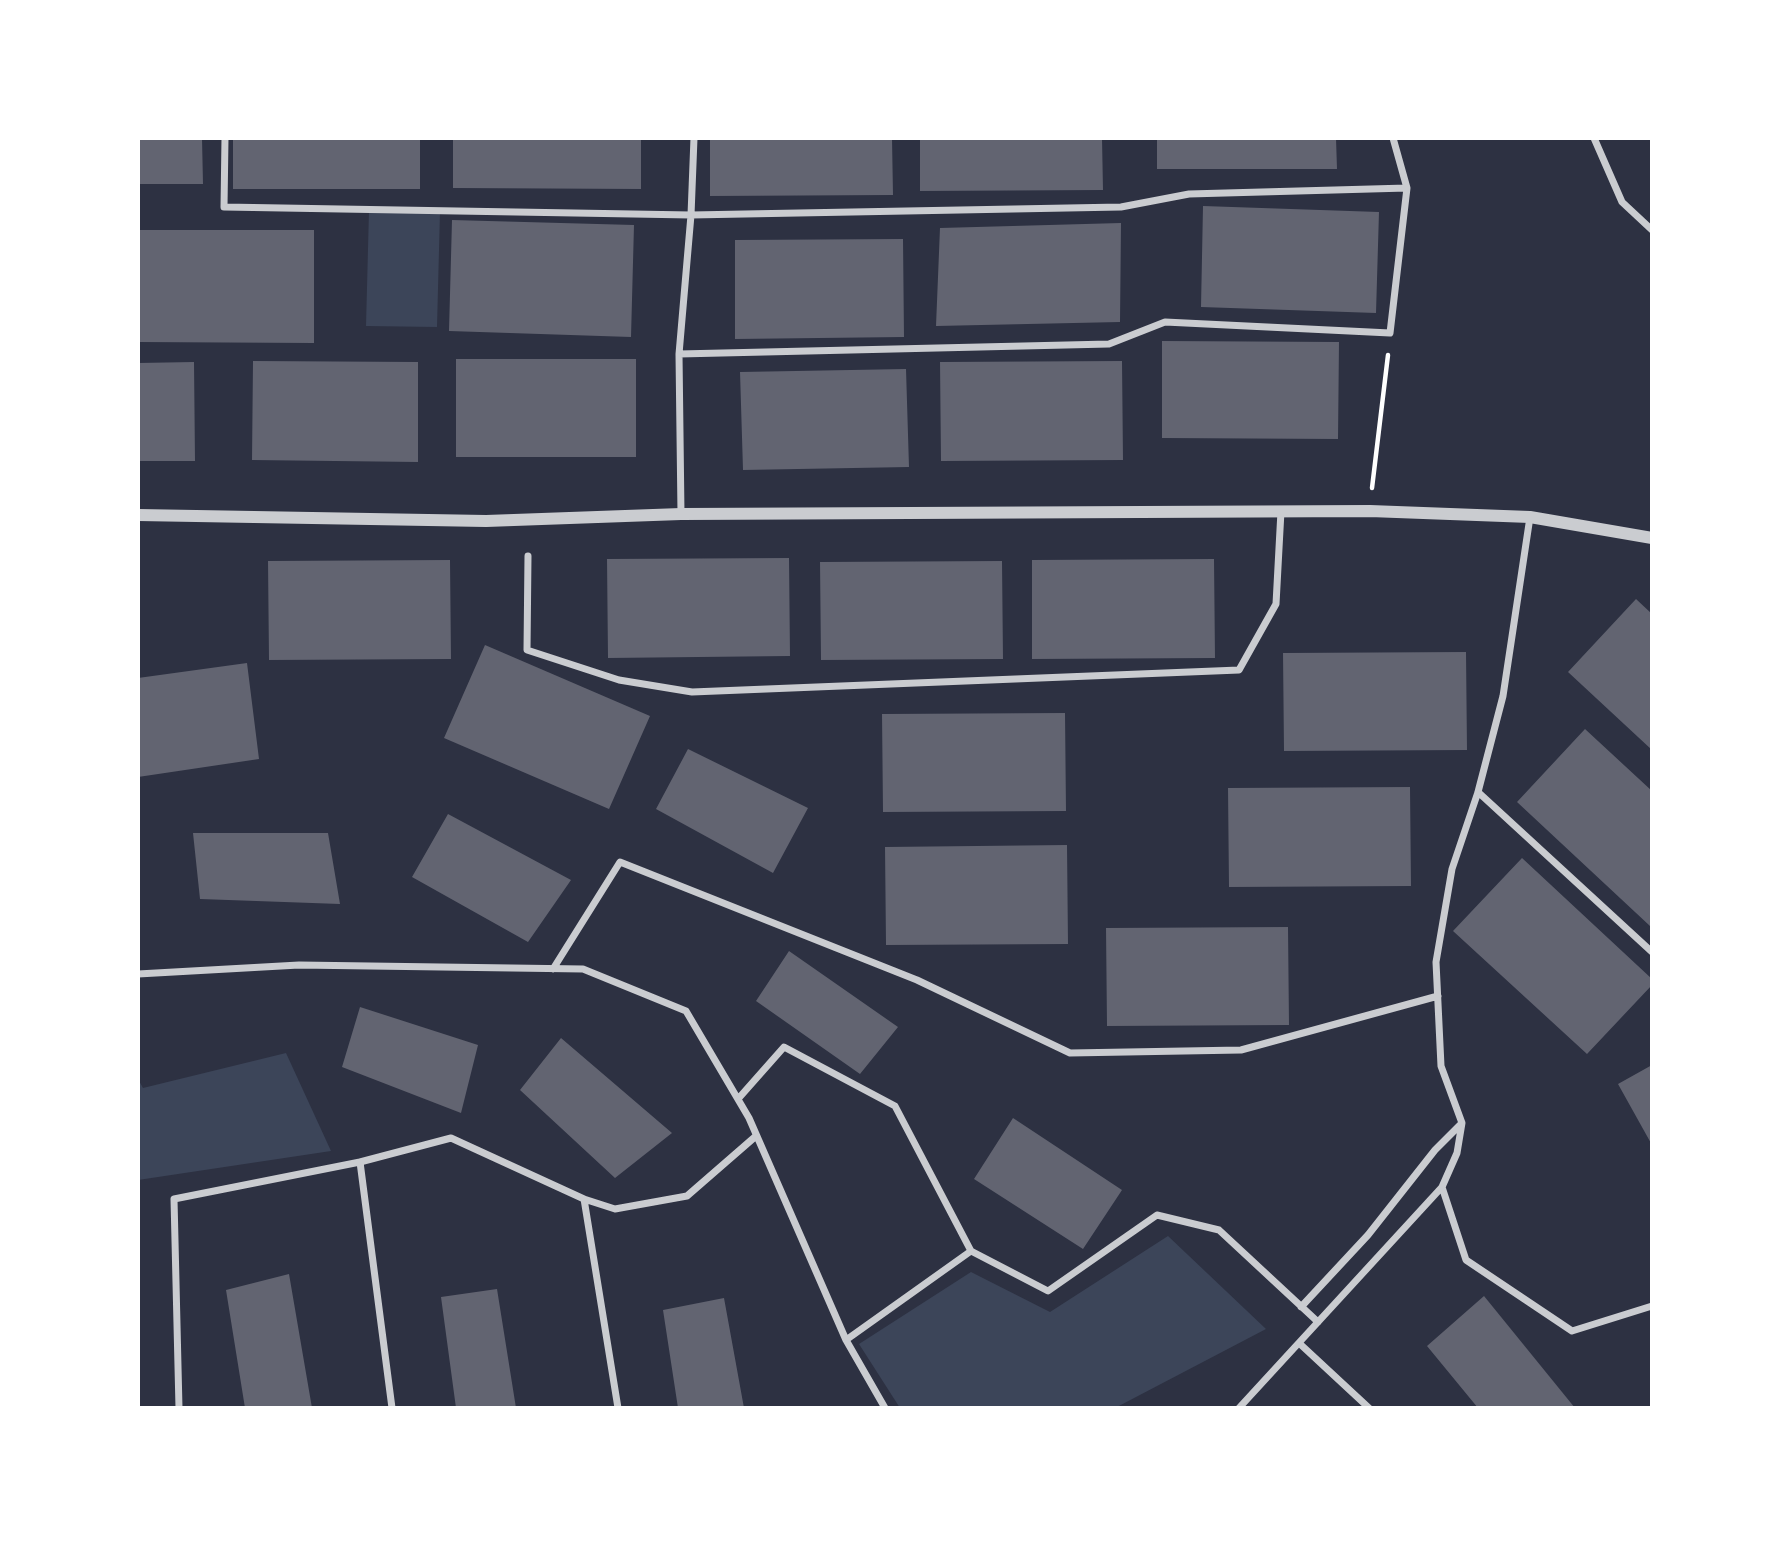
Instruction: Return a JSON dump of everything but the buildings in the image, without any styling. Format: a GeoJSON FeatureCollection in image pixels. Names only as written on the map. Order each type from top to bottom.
{"type":"FeatureCollection","features":[{"type":"Feature","properties":{"kind":"street"},"geometry":{"type":"LineString","coordinates":[[225,138],[224,206],[691,215],[1121,207],[1189,194],[1407,188]]}},
{"type":"Feature","properties":{"kind":"street"},"geometry":{"type":"LineString","coordinates":[[681,514],[679,354],[691,215],[694,138]]}},
{"type":"Feature","properties":{"kind":"street"},"geometry":{"type":"LineString","coordinates":[[679,354],[1109,344],[1165,322],[1390,333],[1407,188],[1393,138]]}},
{"type":"Feature","properties":{"kind":"street"},"geometry":{"type":"LineString","coordinates":[[1594,138],[1622,202],[1652,230]]}},
{"type":"Feature","properties":{"kind":"street"},"geometry":{"type":"LineString","coordinates":[[527,556],[527,650],[619,680],[692,692],[1239,670],[1276,604],[1281,511]]}},
{"type":"Feature","properties":{"kind":"street"},"geometry":{"type":"LineString","coordinates":[[138,515],[486,521],[681,514],[1370,511],[1530,517],[1652,538]]}},
{"type":"Feature","properties":{"kind":"street"},"geometry":{"type":"LineString","coordinates":[[1239,1408],[1442,1187],[1457,1153],[1462,1124],[1441,1066],[1436,962],[1452,869],[1478,792],[1503,696],[1530,517]]}},
{"type":"Feature","properties":{"kind":"street"},"geometry":{"type":"LineString","coordinates":[[1478,792],[1652,952]]}},
{"type":"Feature","properties":{"kind":"street"},"geometry":{"type":"LineString","coordinates":[[553,970],[620,862],[917,980],[1070,1053],[1241,1050],[1438,996]]}},
{"type":"Feature","properties":{"kind":"street"},"geometry":{"type":"LineString","coordinates":[[138,974],[299,965],[583,969],[686,1011],[757,1136],[846,1340],[885,1408]]}},
{"type":"Feature","properties":{"kind":"street"},"geometry":{"type":"LineString","coordinates":[[738,1099],[784,1047],[895,1106],[971,1251],[1048,1291],[1157,1215],[1219,1230],[1318,1322]]}},
{"type":"Feature","properties":{"kind":"street"},"geometry":{"type":"LineString","coordinates":[[1301,1307],[1368,1235],[1435,1150],[1462,1124]]}},
{"type":"Feature","properties":{"kind":"street"},"geometry":{"type":"LineString","coordinates":[[178,1408],[174,1199],[360,1162],[451,1138],[584,1199],[615,1209],[687,1196],[757,1136]]}},
{"type":"Feature","properties":{"kind":"street"},"geometry":{"type":"LineString","coordinates":[[360,1162],[392,1408]]}},
{"type":"Feature","properties":{"kind":"street"},"geometry":{"type":"LineString","coordinates":[[1442,1187],[1466,1260],[1572,1331],[1652,1306]]}},
{"type":"Feature","properties":{"kind":"street"},"geometry":{"type":"LineString","coordinates":[[584,1199],[618,1408]]}},
{"type":"Feature","properties":{"kind":"street"},"geometry":{"type":"LineString","coordinates":[[846,1340],[971,1251]]}},
{"type":"Feature","properties":{"kind":"street"},"geometry":{"type":"LineString","coordinates":[[1299,1343],[1369,1408]]}},
{"type":"Feature","properties":{"kind":"path"},"geometry":{"type":"LineString","coordinates":[[1370,511],[1390,333]]}},
{"type":"Feature","properties":{"kind":"shaded area"},"geometry":{"type":"Polygon","coordinates":[[[369,210],[440,212],[437,327],[366,326],[369,210]]]}},
{"type":"Feature","properties":{"kind":"shaded area"},"geometry":{"type":"Polygon","coordinates":[[[286,1053],[331,1151],[138,1180],[138,1079],[143,1088],[286,1053]]]}},
{"type":"Feature","properties":{"kind":"shaded area"},"geometry":{"type":"Polygon","coordinates":[[[1168,1236],[1266,1329],[1115,1408],[900,1408],[859,1344],[971,1272],[1050,1312],[1168,1236]]]}}]}
